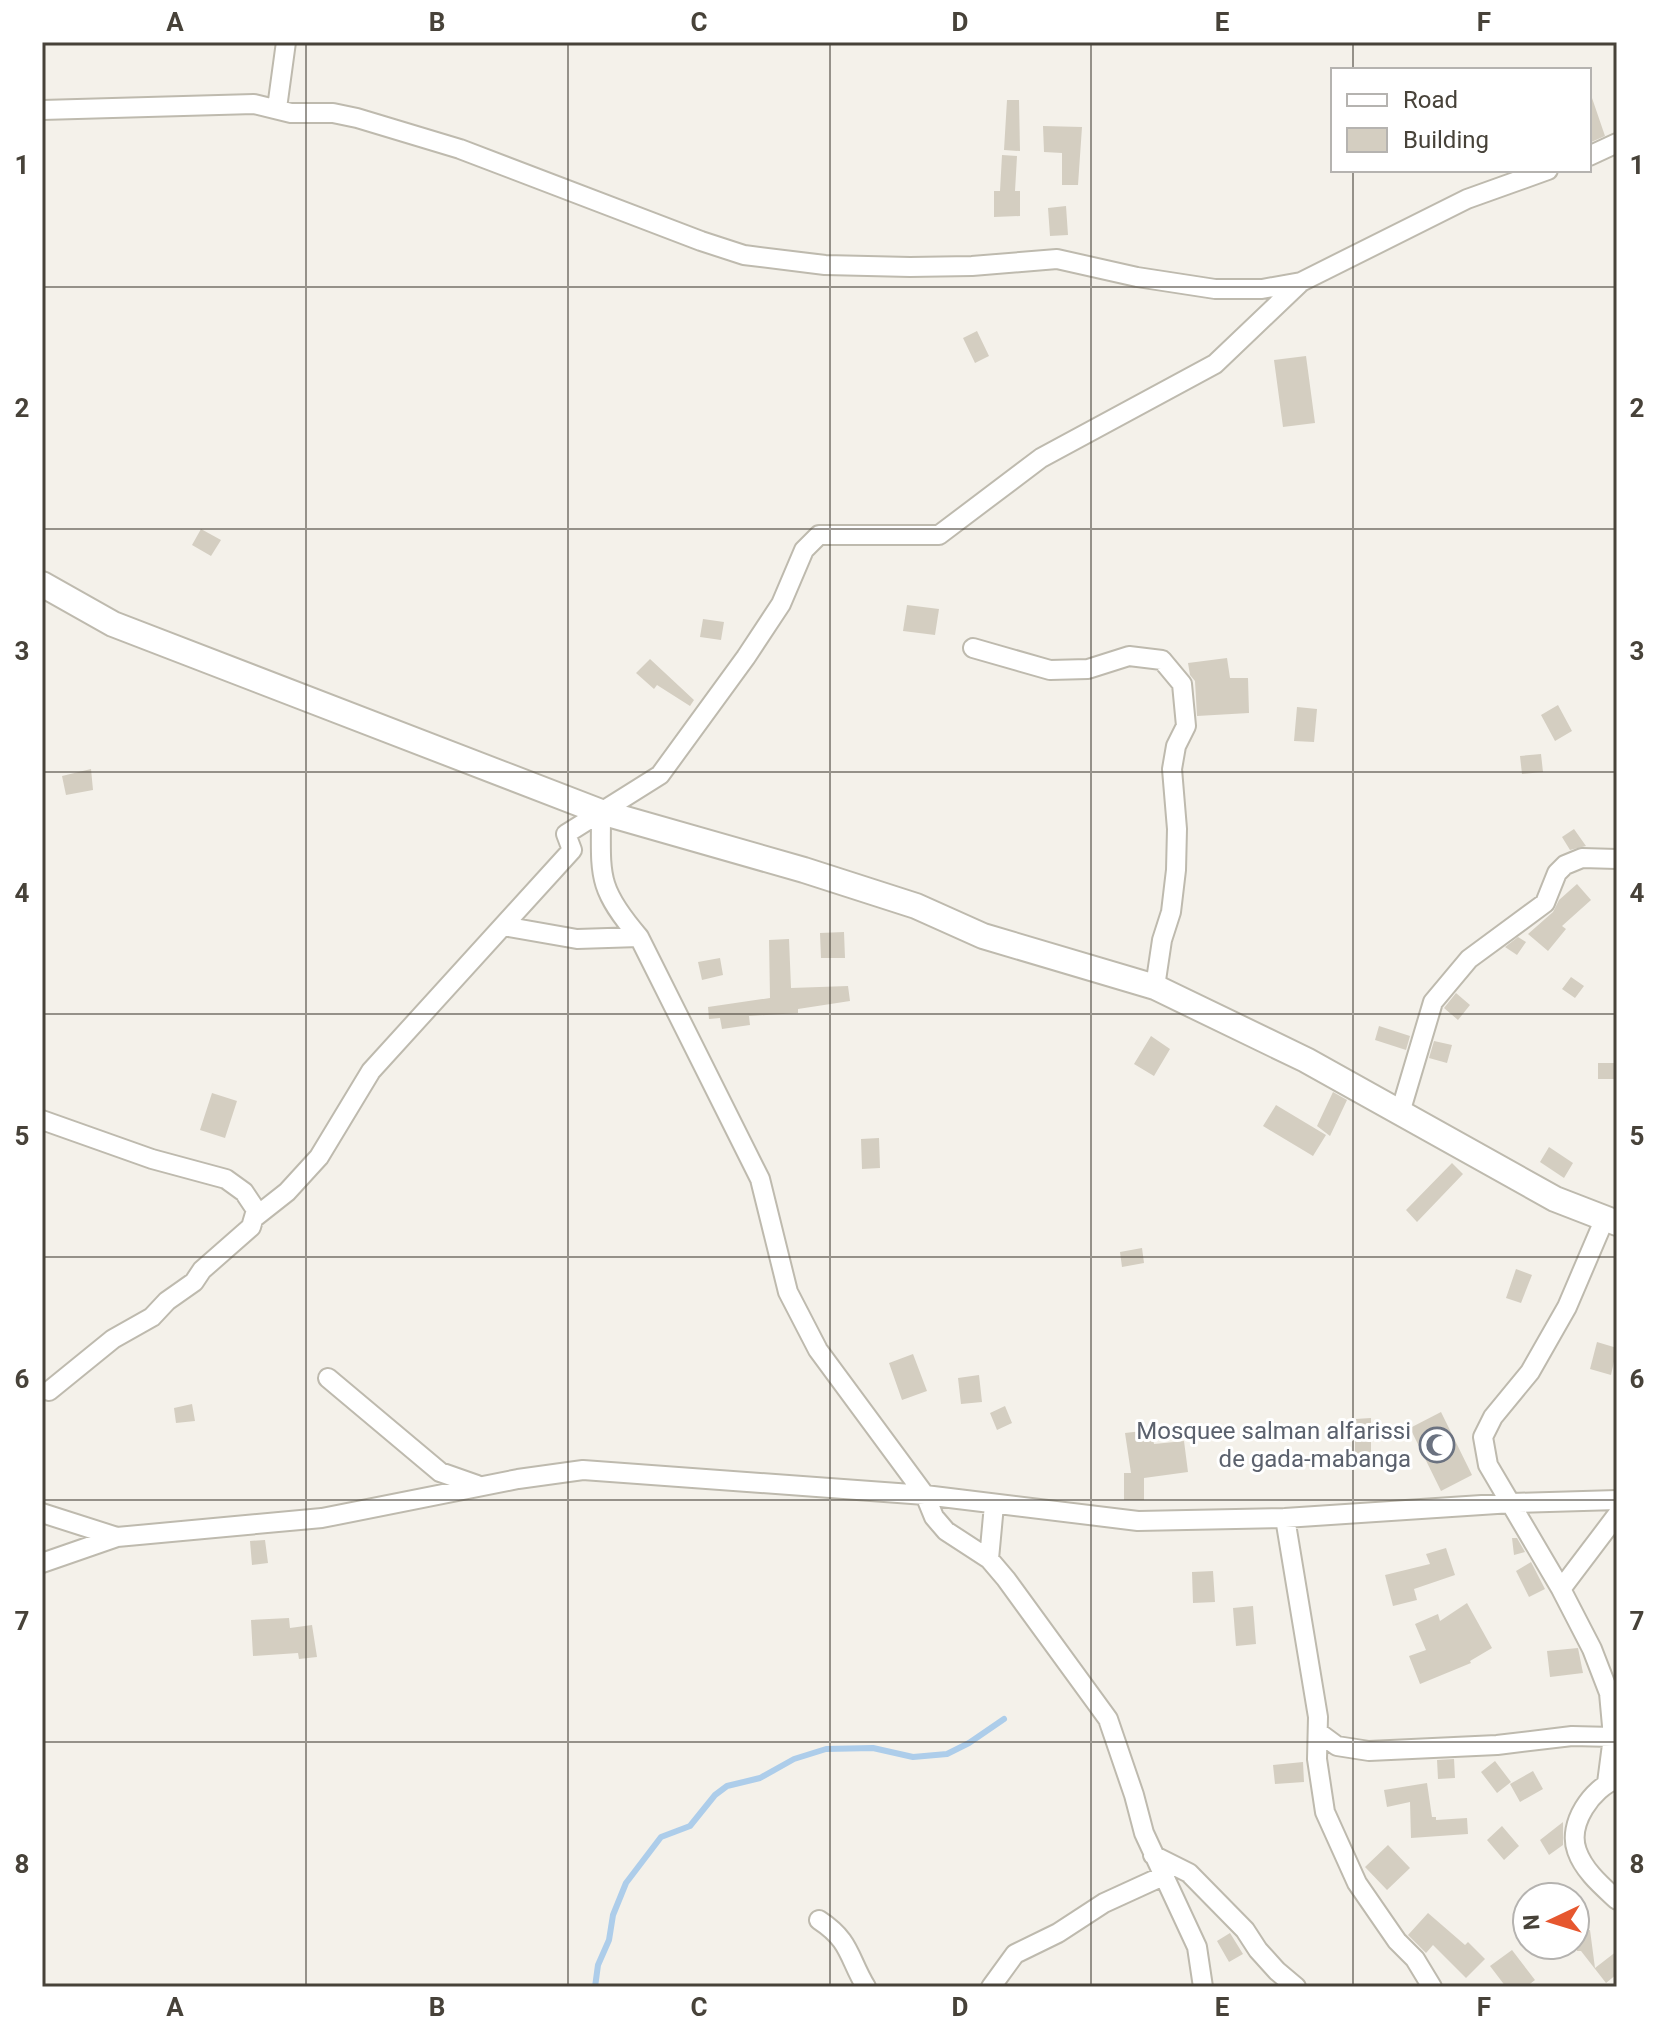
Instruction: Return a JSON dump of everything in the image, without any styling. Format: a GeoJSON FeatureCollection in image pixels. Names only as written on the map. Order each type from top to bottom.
{"type":"FeatureCollection","features":[{"type":"Feature","properties":{"kind":"street"},"geometry":{"type":"LineString","coordinates":[[277,108],[286,42]]}},
{"type":"Feature","properties":{"kind":"street"},"geometry":{"type":"LineString","coordinates":[[42,110],[254,104],[291,113],[333,113],[460,149],[744,255],[825,265],[910,267],[1057,259],[1137,277],[1215,289],[1262,289],[1301,282],[1467,199],[1542,172]]}},
{"type":"Feature","properties":{"kind":"street"},"geometry":{"type":"LineString","coordinates":[[1591,155],[1617,143]]}},
{"type":"Feature","properties":{"kind":"street"},"geometry":{"type":"LineString","coordinates":[[254,1218],[287,1192],[319,1157],[371,1071],[572,850],[566,834],[660,775],[746,657],[781,604],[804,550],[819,535],[939,535],[1041,458],[1215,364],[1301,282]]}},
{"type":"Feature","properties":{"kind":"street"},"geometry":{"type":"LineString","coordinates":[[42,584],[113,624],[601,812],[818,875],[916,906],[983,936],[1155,987],[1306,1060],[1544,1193],[1611,1221],[1530,1372],[1493,1417],[1483,1437],[1488,1465],[1561,1589],[1592,1649],[1609,1693],[1613,1737],[1612,1781],[1588,1801],[1577,1823],[1576,1849],[1594,1878],[1617,1900]]}},
{"type":"Feature","properties":{"kind":"street"},"geometry":{"type":"LineString","coordinates":[[973,648],[1050,670],[1088,669],[1129,656],[1162,660],[1182,684],[1186,726],[1176,746],[1171,784],[1177,829],[1176,870],[1171,912],[1162,940],[1155,987]]}},
{"type":"Feature","properties":{"kind":"street"},"geometry":{"type":"LineString","coordinates":[[601,812],[602,880],[615,910],[639,937],[760,1179],[788,1292],[818,1350],[925,1495],[934,1517],[946,1531],[989,1559],[1025,1602],[1108,1719],[1153,1855],[1197,1947],[1203,1987]]}},
{"type":"Feature","properties":{"kind":"street"},"geometry":{"type":"LineString","coordinates":[[1400,1113],[1433,1002],[1469,959],[1545,903],[1557,873],[1565,865],[1582,858],[1617,859]]}},
{"type":"Feature","properties":{"kind":"street"},"geometry":{"type":"LineString","coordinates":[[503,926],[577,939],[639,937]]}},
{"type":"Feature","properties":{"kind":"street"},"geometry":{"type":"LineString","coordinates":[[42,1120],[152,1159],[226,1179],[244,1192],[256,1210],[251,1227],[202,1270],[194,1282],[167,1301],[152,1317],[113,1339],[49,1391]]}},
{"type":"Feature","properties":{"kind":"street"},"geometry":{"type":"LineString","coordinates":[[328,1378],[440,1472],[480,1486]]}},
{"type":"Feature","properties":{"kind":"street"},"geometry":{"type":"LineString","coordinates":[[42,1563],[117,1537],[322,1518],[480,1486],[583,1470],[925,1495],[1138,1521],[1285,1518],[1512,1503],[1617,1500]]}},
{"type":"Feature","properties":{"kind":"street"},"geometry":{"type":"LineString","coordinates":[[989,1559],[994,1505]]}},
{"type":"Feature","properties":{"kind":"street"},"geometry":{"type":"LineString","coordinates":[[42,1513],[117,1537]]}},
{"type":"Feature","properties":{"kind":"street"},"geometry":{"type":"LineString","coordinates":[[1561,1589],[1617,1515]]}},
{"type":"Feature","properties":{"kind":"street"},"geometry":{"type":"LineString","coordinates":[[1285,1518],[1318,1717],[1317,1759],[1325,1812],[1357,1883],[1397,1941],[1415,1959],[1432,1987]]}},
{"type":"Feature","properties":{"kind":"street"},"geometry":{"type":"LineString","coordinates":[[1318,1732],[1337,1746],[1369,1751],[1497,1745],[1572,1736],[1613,1737]]}},
{"type":"Feature","properties":{"kind":"street"},"geometry":{"type":"LineString","coordinates":[[1153,1855],[1189,1873],[1245,1930],[1268,1961],[1296,1987]]}},
{"type":"Feature","properties":{"kind":"street"},"geometry":{"type":"LineString","coordinates":[[991,1987],[1015,1954],[1058,1933],[1104,1903],[1163,1876]]}},
{"type":"Feature","properties":{"kind":"street"},"geometry":{"type":"LineString","coordinates":[[819,1920],[838,1932],[866,1987]]}},
{"type":"Feature","properties":{"kind":"building"},"geometry":{"type":"Polygon","coordinates":[[[1591,98],[1592,98],[1605,136],[1591,142],[1591,98]]]}},
{"type":"Feature","properties":{"kind":"building"},"geometry":{"type":"Polygon","coordinates":[[[1007,100],[1019,100],[1020,151],[1004,150],[1007,100]]]}},
{"type":"Feature","properties":{"kind":"building"},"geometry":{"type":"Polygon","coordinates":[[[1043,126],[1082,127],[1078,185],[1062,185],[1062,153],[1044,152],[1043,126]]]}},
{"type":"Feature","properties":{"kind":"building"},"geometry":{"type":"Polygon","coordinates":[[[1002,155],[1017,156],[1015,191],[1020,191],[1020,216],[994,217],[994,191],[1000,191],[1002,155]]]}},
{"type":"Feature","properties":{"kind":"building"},"geometry":{"type":"Polygon","coordinates":[[[1066,206],[1068,235],[1050,236],[1048,208],[1066,206]]]}},
{"type":"Feature","properties":{"kind":"building"},"geometry":{"type":"Polygon","coordinates":[[[977,331],[989,356],[975,363],[963,338],[977,331]]]}},
{"type":"Feature","properties":{"kind":"building"},"geometry":{"type":"Polygon","coordinates":[[[1306,356],[1315,423],[1283,427],[1274,360],[1306,356]]]}},
{"type":"Feature","properties":{"kind":"building"},"geometry":{"type":"Polygon","coordinates":[[[201,529],[221,540],[211,556],[192,545],[201,529]]]}},
{"type":"Feature","properties":{"kind":"building"},"geometry":{"type":"Polygon","coordinates":[[[907,605],[939,609],[935,635],[903,631],[907,605]]]}},
{"type":"Feature","properties":{"kind":"building"},"geometry":{"type":"Polygon","coordinates":[[[703,619],[724,622],[721,640],[700,637],[703,619]]]}},
{"type":"Feature","properties":{"kind":"building"},"geometry":{"type":"Polygon","coordinates":[[[1227,658],[1230,678],[1248,678],[1249,713],[1197,716],[1195,681],[1190,675],[1188,663],[1227,658]]]}},
{"type":"Feature","properties":{"kind":"building"},"geometry":{"type":"Polygon","coordinates":[[[650,659],[694,700],[690,706],[657,685],[654,689],[636,673],[650,659]]]}},
{"type":"Feature","properties":{"kind":"building"},"geometry":{"type":"Polygon","coordinates":[[[1558,705],[1572,731],[1555,741],[1541,715],[1558,705]]]}},
{"type":"Feature","properties":{"kind":"building"},"geometry":{"type":"Polygon","coordinates":[[[1297,707],[1317,709],[1314,742],[1294,741],[1297,707]]]}},
{"type":"Feature","properties":{"kind":"building"},"geometry":{"type":"Polygon","coordinates":[[[1541,754],[1543,772],[1522,774],[1520,756],[1541,754]]]}},
{"type":"Feature","properties":{"kind":"building"},"geometry":{"type":"Polygon","coordinates":[[[91,769],[93,790],[66,795],[62,776],[91,769]]]}},
{"type":"Feature","properties":{"kind":"building"},"geometry":{"type":"Polygon","coordinates":[[[1574,829],[1586,846],[1570,850],[1562,837],[1574,829]]]}},
{"type":"Feature","properties":{"kind":"building"},"geometry":{"type":"Polygon","coordinates":[[[1577,884],[1591,900],[1562,926],[1566,929],[1548,951],[1528,934],[1553,912],[1559,900],[1577,884]]]}},
{"type":"Feature","properties":{"kind":"building"},"geometry":{"type":"Polygon","coordinates":[[[844,932],[845,958],[821,958],[820,933],[844,932]]]}},
{"type":"Feature","properties":{"kind":"building"},"geometry":{"type":"Polygon","coordinates":[[[1518,937],[1526,942],[1517,955],[1505,947],[1518,937]]]}},
{"type":"Feature","properties":{"kind":"building"},"geometry":{"type":"Polygon","coordinates":[[[789,939],[791,988],[848,986],[850,1001],[798,1009],[798,1013],[749,1016],[750,1025],[722,1029],[720,1018],[709,1019],[708,1007],[770,998],[769,940],[789,939]]]}},
{"type":"Feature","properties":{"kind":"building"},"geometry":{"type":"Polygon","coordinates":[[[720,958],[723,975],[702,980],[698,962],[720,958]]]}},
{"type":"Feature","properties":{"kind":"building"},"geometry":{"type":"Polygon","coordinates":[[[1571,977],[1584,986],[1575,998],[1562,989],[1571,977]]]}},
{"type":"Feature","properties":{"kind":"building"},"geometry":{"type":"Polygon","coordinates":[[[1456,993],[1470,1005],[1458,1020],[1444,1008],[1456,993]]]}},
{"type":"Feature","properties":{"kind":"building"},"geometry":{"type":"Polygon","coordinates":[[[1379,1026],[1410,1036],[1406,1050],[1375,1040],[1379,1026]]]}},
{"type":"Feature","properties":{"kind":"building"},"geometry":{"type":"Polygon","coordinates":[[[1151,1036],[1170,1049],[1154,1076],[1134,1064],[1151,1036]]]}},
{"type":"Feature","properties":{"kind":"building"},"geometry":{"type":"Polygon","coordinates":[[[1434,1041],[1452,1045],[1447,1063],[1429,1058],[1434,1041]]]}},
{"type":"Feature","properties":{"kind":"building"},"geometry":{"type":"Polygon","coordinates":[[[1598,1063],[1617,1063],[1617,1079],[1598,1079],[1598,1063]]]}},
{"type":"Feature","properties":{"kind":"building"},"geometry":{"type":"Polygon","coordinates":[[[1333,1092],[1347,1100],[1330,1136],[1317,1126],[1333,1092]]]}},
{"type":"Feature","properties":{"kind":"building"},"geometry":{"type":"Polygon","coordinates":[[[212,1093],[237,1101],[225,1138],[200,1130],[212,1093]]]}},
{"type":"Feature","properties":{"kind":"building"},"geometry":{"type":"Polygon","coordinates":[[[1276,1105],[1326,1135],[1313,1156],[1263,1126],[1276,1105]]]}},
{"type":"Feature","properties":{"kind":"building"},"geometry":{"type":"Polygon","coordinates":[[[879,1138],[880,1168],[862,1169],[861,1139],[879,1138]]]}},
{"type":"Feature","properties":{"kind":"building"},"geometry":{"type":"Polygon","coordinates":[[[1549,1147],[1573,1163],[1564,1178],[1540,1162],[1549,1147]]]}},
{"type":"Feature","properties":{"kind":"building"},"geometry":{"type":"Polygon","coordinates":[[[1452,1163],[1463,1174],[1417,1222],[1406,1210],[1452,1163]]]}},
{"type":"Feature","properties":{"kind":"building"},"geometry":{"type":"Polygon","coordinates":[[[1142,1248],[1144,1263],[1122,1267],[1120,1252],[1142,1248]]]}},
{"type":"Feature","properties":{"kind":"building"},"geometry":{"type":"Polygon","coordinates":[[[1516,1269],[1532,1275],[1521,1303],[1506,1298],[1516,1269]]]}},
{"type":"Feature","properties":{"kind":"building"},"geometry":{"type":"Polygon","coordinates":[[[1597,1342],[1617,1348],[1611,1375],[1590,1369],[1597,1342]]]}},
{"type":"Feature","properties":{"kind":"building"},"geometry":{"type":"Polygon","coordinates":[[[913,1354],[927,1391],[902,1400],[889,1363],[913,1354]]]}},
{"type":"Feature","properties":{"kind":"building"},"geometry":{"type":"Polygon","coordinates":[[[979,1375],[982,1402],[961,1404],[958,1378],[979,1375]]]}},
{"type":"Feature","properties":{"kind":"building"},"geometry":{"type":"Polygon","coordinates":[[[192,1404],[195,1421],[176,1423],[174,1408],[192,1404]]]}},
{"type":"Feature","properties":{"kind":"building"},"geometry":{"type":"Polygon","coordinates":[[[1005,1406],[1012,1423],[997,1430],[990,1413],[1005,1406]]]}},
{"type":"Feature","properties":{"kind":"building"},"geometry":{"type":"Polygon","coordinates":[[[1441,1412],[1472,1475],[1441,1491],[1410,1428],[1441,1412]]]}},
{"type":"Feature","properties":{"kind":"building"},"geometry":{"type":"Polygon","coordinates":[[[1371,1418],[1371,1463],[1355,1462],[1355,1419],[1371,1418]]]}},
{"type":"Feature","properties":{"kind":"building"},"geometry":{"type":"Polygon","coordinates":[[[1151,1430],[1154,1444],[1184,1441],[1188,1472],[1144,1478],[1144,1500],[1124,1500],[1124,1473],[1131,1473],[1125,1433],[1151,1430]]]}},
{"type":"Feature","properties":{"kind":"building"},"geometry":{"type":"Polygon","coordinates":[[[1512,1538],[1517,1538],[1525,1552],[1514,1555],[1512,1538]]]}},
{"type":"Feature","properties":{"kind":"building"},"geometry":{"type":"Polygon","coordinates":[[[265,1540],[268,1563],[252,1565],[250,1541],[265,1540]]]}},
{"type":"Feature","properties":{"kind":"building"},"geometry":{"type":"Polygon","coordinates":[[[1446,1548],[1455,1575],[1414,1589],[1417,1600],[1393,1606],[1385,1575],[1430,1564],[1426,1554],[1446,1548]]]}},
{"type":"Feature","properties":{"kind":"building"},"geometry":{"type":"Polygon","coordinates":[[[1531,1562],[1545,1589],[1529,1597],[1516,1571],[1531,1562]]]}},
{"type":"Feature","properties":{"kind":"building"},"geometry":{"type":"Polygon","coordinates":[[[1213,1571],[1215,1602],[1193,1603],[1192,1572],[1213,1571]]]}},
{"type":"Feature","properties":{"kind":"building"},"geometry":{"type":"Polygon","coordinates":[[[1467,1603],[1492,1648],[1471,1663],[1420,1684],[1409,1656],[1426,1650],[1415,1624],[1438,1614],[1440,1621],[1467,1603]]]}},
{"type":"Feature","properties":{"kind":"building"},"geometry":{"type":"Polygon","coordinates":[[[1253,1606],[1256,1644],[1236,1646],[1233,1608],[1253,1606]]]}},
{"type":"Feature","properties":{"kind":"building"},"geometry":{"type":"Polygon","coordinates":[[[289,1618],[290,1628],[312,1625],[317,1657],[299,1659],[298,1653],[253,1656],[251,1620],[289,1618]]]}},
{"type":"Feature","properties":{"kind":"building"},"geometry":{"type":"Polygon","coordinates":[[[1578,1648],[1583,1673],[1550,1677],[1547,1651],[1578,1648]]]}},
{"type":"Feature","properties":{"kind":"building"},"geometry":{"type":"Polygon","coordinates":[[[1454,1759],[1455,1778],[1438,1779],[1437,1760],[1454,1759]]]}},
{"type":"Feature","properties":{"kind":"building"},"geometry":{"type":"Polygon","coordinates":[[[1495,1761],[1511,1782],[1497,1793],[1481,1772],[1495,1761]]]}},
{"type":"Feature","properties":{"kind":"building"},"geometry":{"type":"Polygon","coordinates":[[[1303,1762],[1304,1782],[1275,1784],[1273,1765],[1303,1762]]]}},
{"type":"Feature","properties":{"kind":"building"},"geometry":{"type":"Polygon","coordinates":[[[1533,1771],[1543,1789],[1520,1802],[1510,1784],[1533,1771]]]}},
{"type":"Feature","properties":{"kind":"building"},"geometry":{"type":"Polygon","coordinates":[[[1427,1783],[1432,1817],[1436,1820],[1467,1818],[1468,1834],[1411,1838],[1410,1802],[1387,1807],[1384,1790],[1427,1783]]]}},
{"type":"Feature","properties":{"kind":"building"},"geometry":{"type":"Polygon","coordinates":[[[1563,1822],[1563,1845],[1549,1855],[1540,1840],[1563,1822]]]}},
{"type":"Feature","properties":{"kind":"building"},"geometry":{"type":"Polygon","coordinates":[[[1502,1826],[1519,1846],[1504,1860],[1487,1840],[1502,1826]]]}},
{"type":"Feature","properties":{"kind":"building"},"geometry":{"type":"Polygon","coordinates":[[[1388,1845],[1410,1868],[1387,1890],[1365,1867],[1388,1845]]]}},
{"type":"Feature","properties":{"kind":"building"},"geometry":{"type":"Polygon","coordinates":[[[1428,1913],[1465,1945],[1468,1942],[1485,1959],[1466,1978],[1433,1945],[1426,1953],[1408,1935],[1428,1913]]]}},
{"type":"Feature","properties":{"kind":"building"},"geometry":{"type":"Polygon","coordinates":[[[1230,1933],[1243,1954],[1229,1962],[1217,1941],[1230,1933]]]}},
{"type":"Feature","properties":{"kind":"building"},"geometry":{"type":"Polygon","coordinates":[[[1591,1938],[1595,1968],[1617,1951],[1617,1974],[1606,1983],[1589,1961],[1591,1938]]]}},
{"type":"Feature","properties":{"kind":"building"},"geometry":{"type":"Polygon","coordinates":[[[1511,1951],[1511,1961],[1520,1961],[1535,1980],[1526,1987],[1506,1987],[1490,1966],[1511,1951]]]}},
{"type":"Feature","properties":{"kind":"waterway"},"geometry":{"type":"LineString","coordinates":[[595,1987],[598,1965],[626,1883],[661,1837],[690,1826],[715,1795],[727,1786],[760,1778],[794,1759],[826,1749],[873,1748],[913,1757],[947,1754],[1004,1719]]}},
{"type":"Feature","properties":{"kind":"place","name":"Mosquee salman alfarissi de gada-mabanga"},"geometry":{"type":"Point","coordinates":[1437,1445]}}]}
